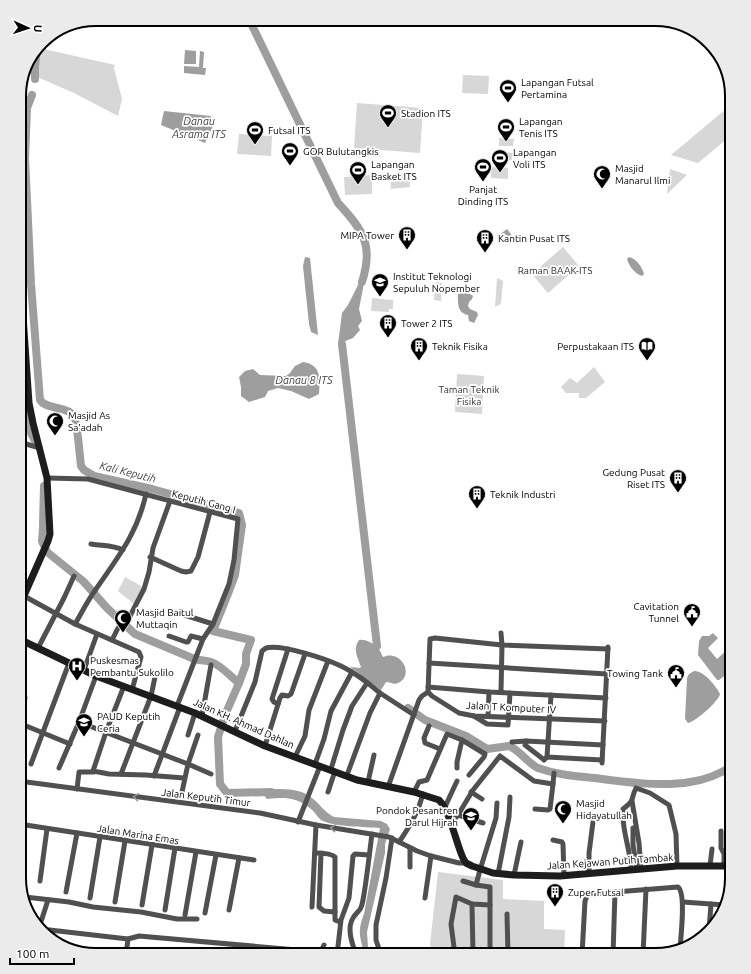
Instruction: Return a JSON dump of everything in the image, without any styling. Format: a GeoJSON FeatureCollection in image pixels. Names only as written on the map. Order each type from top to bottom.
{"type":"FeatureCollection","features":[{"type":"Feature","properties":{"kind":"street"},"geometry":{"type":"LineString","coordinates":[[26,353],[30,408],[47,478],[50,525],[48,541],[26,587]]}},
{"type":"Feature","properties":{"kind":"street"},"geometry":{"type":"LineString","coordinates":[[26,444],[40,448]]}},
{"type":"Feature","properties":{"kind":"street","name":"Keputih Gang I"},"geometry":{"type":"LineString","coordinates":[[47,478],[88,478],[238,519],[232,572],[224,599],[212,624]]}},
{"type":"Feature","properties":{"kind":"street"},"geometry":{"type":"LineString","coordinates":[[75,624],[94,591],[124,550],[138,523],[146,494]]}},
{"type":"Feature","properties":{"kind":"street"},"geometry":{"type":"LineString","coordinates":[[112,640],[120,626],[126,622],[144,589],[149,572],[150,558],[170,501]]}},
{"type":"Feature","properties":{"kind":"street"},"geometry":{"type":"LineString","coordinates":[[150,558],[189,573],[198,557],[210,512]]}},
{"type":"Feature","properties":{"kind":"street"},"geometry":{"type":"LineString","coordinates":[[91,544],[115,546],[124,550]]}},
{"type":"Feature","properties":{"kind":"street"},"geometry":{"type":"LineString","coordinates":[[38,648],[74,576]]}},
{"type":"Feature","properties":{"kind":"street"},"geometry":{"type":"LineString","coordinates":[[26,595],[75,624],[137,651],[141,657],[132,690]]}},
{"type":"Feature","properties":{"kind":"street"},"geometry":{"type":"LineString","coordinates":[[154,776],[194,662],[203,639],[212,624],[175,612]]}},
{"type":"Feature","properties":{"kind":"street"},"geometry":{"type":"LineString","coordinates":[[501,633],[501,692]]}},
{"type":"Feature","properties":{"kind":"street"},"geometry":{"type":"LineString","coordinates":[[84,670],[97,634]]}},
{"type":"Feature","properties":{"kind":"street"},"geometry":{"type":"LineString","coordinates":[[170,636],[186,642],[188,642],[191,636],[203,639]]}},
{"type":"Feature","properties":{"kind":"street"},"geometry":{"type":"LineString","coordinates":[[388,787],[394,767],[422,696],[428,690],[430,639],[432,638],[502,645],[608,648],[602,761],[547,756]]}},
{"type":"Feature","properties":{"kind":"street","name":"Jalan KH. Ahmad Dahlan"},"geometry":{"type":"LineString","coordinates":[[26,642],[96,676],[179,706],[265,746],[368,782],[423,794],[439,800],[442,803],[451,823],[463,863]]}},
{"type":"Feature","properties":{"kind":"street"},"geometry":{"type":"LineString","coordinates":[[232,730],[255,682],[262,651],[269,647],[288,649],[341,666],[352,672],[380,693],[415,713]]}},
{"type":"Feature","properties":{"kind":"street"},"geometry":{"type":"LineString","coordinates":[[279,701],[274,702],[272,699],[288,649]]}},
{"type":"Feature","properties":{"kind":"street"},"geometry":{"type":"LineString","coordinates":[[265,746],[279,701],[282,695],[289,696],[291,694],[305,654]]}},
{"type":"Feature","properties":{"kind":"street"},"geometry":{"type":"LineString","coordinates":[[295,757],[305,736],[309,710],[328,661]]}},
{"type":"Feature","properties":{"kind":"street"},"geometry":{"type":"LineString","coordinates":[[32,764],[69,663]]}},
{"type":"Feature","properties":{"kind":"street"},"geometry":{"type":"LineString","coordinates":[[429,663],[607,674]]}},
{"type":"Feature","properties":{"kind":"street"},"geometry":{"type":"LineString","coordinates":[[202,716],[211,665]]}},
{"type":"Feature","properties":{"kind":"street"},"geometry":{"type":"LineString","coordinates":[[298,822],[312,790],[331,711],[352,672]]}},
{"type":"Feature","properties":{"kind":"street"},"geometry":{"type":"LineString","coordinates":[[60,768],[96,676]]}},
{"type":"Feature","properties":{"kind":"street"},"geometry":{"type":"LineString","coordinates":[[121,774],[151,696],[155,677]]}},
{"type":"Feature","properties":{"kind":"street"},"geometry":{"type":"LineString","coordinates":[[328,792],[343,730],[352,706],[367,683]]}},
{"type":"Feature","properties":{"kind":"street"},"geometry":{"type":"LineString","coordinates":[[94,771],[124,686]]}},
{"type":"Feature","properties":{"kind":"street"},"geometry":{"type":"LineString","coordinates":[[428,690],[510,692],[606,698]]}},
{"type":"Feature","properties":{"kind":"street","name":"Jalan T Komputer IV"},"geometry":{"type":"LineString","coordinates":[[428,690],[432,696],[459,713],[474,716],[604,721]]}},
{"type":"Feature","properties":{"kind":"street"},"geometry":{"type":"LineString","coordinates":[[488,716],[489,692]]}},
{"type":"Feature","properties":{"kind":"street"},"geometry":{"type":"LineString","coordinates":[[474,716],[487,724],[508,726],[510,692]]}},
{"type":"Feature","properties":{"kind":"street"},"geometry":{"type":"LineString","coordinates":[[347,775],[370,713],[380,693]]}},
{"type":"Feature","properties":{"kind":"street"},"geometry":{"type":"LineString","coordinates":[[526,741],[525,745],[544,760],[547,756],[549,742],[551,694]]}},
{"type":"Feature","properties":{"kind":"street"},"geometry":{"type":"LineString","coordinates":[[188,735],[195,713]]}},
{"type":"Feature","properties":{"kind":"street"},"geometry":{"type":"LineString","coordinates":[[79,722],[106,734],[134,743],[211,774]]}},
{"type":"Feature","properties":{"kind":"street"},"geometry":{"type":"LineString","coordinates":[[26,726],[70,744]]}},
{"type":"Feature","properties":{"kind":"street"},"geometry":{"type":"LineString","coordinates":[[429,726],[424,738],[426,743],[440,749]]}},
{"type":"Feature","properties":{"kind":"street"},"geometry":{"type":"LineString","coordinates":[[414,792],[419,782],[427,780],[447,734],[462,740],[485,754],[469,775]]}},
{"type":"Feature","properties":{"kind":"street"},"geometry":{"type":"LineString","coordinates":[[182,792],[184,778],[198,735]]}},
{"type":"Feature","properties":{"kind":"street"},"geometry":{"type":"LineString","coordinates":[[457,768],[462,740]]}},
{"type":"Feature","properties":{"kind":"street"},"geometry":{"type":"LineString","coordinates":[[512,742],[526,741],[603,745]]}},
{"type":"Feature","properties":{"kind":"street"},"geometry":{"type":"LineString","coordinates":[[368,782],[374,756]]}},
{"type":"Feature","properties":{"kind":"street"},"geometry":{"type":"LineString","coordinates":[[451,823],[458,815],[471,792],[500,756],[534,781],[553,784]]}},
{"type":"Feature","properties":{"kind":"street"},"geometry":{"type":"LineString","coordinates":[[77,789],[79,772],[94,771],[184,778]]}},
{"type":"Feature","properties":{"kind":"street"},"geometry":{"type":"LineString","coordinates":[[535,809],[550,809],[554,773]]}},
{"type":"Feature","properties":{"kind":"street"},"geometry":{"type":"LineString","coordinates":[[444,809],[457,781]]}},
{"type":"Feature","properties":{"kind":"street","name":"Jalan Keputih Timur"},"geometry":{"type":"LineString","coordinates":[[26,782],[260,813],[298,822],[390,838],[431,856],[463,863]]}},
{"type":"Feature","properties":{"kind":"street"},"geometry":{"type":"LineString","coordinates":[[636,869],[625,839],[622,814],[623,809],[632,801],[636,788],[650,793],[670,805],[676,834],[677,866]]}},
{"type":"Feature","properties":{"kind":"street"},"geometry":{"type":"LineString","coordinates":[[471,792],[482,799]]}},
{"type":"Feature","properties":{"kind":"street"},"geometry":{"type":"LineString","coordinates":[[399,842],[412,824],[423,794]]}},
{"type":"Feature","properties":{"kind":"street"},"geometry":{"type":"LineString","coordinates":[[498,874],[509,817],[510,797]]}},
{"type":"Feature","properties":{"kind":"street"},"geometry":{"type":"LineString","coordinates":[[632,801],[639,843],[636,869]]}},
{"type":"Feature","properties":{"kind":"street"},"geometry":{"type":"LineString","coordinates":[[476,885],[496,818],[497,803]]}},
{"type":"Feature","properties":{"kind":"street"},"geometry":{"type":"LineString","coordinates":[[628,806],[633,828],[636,869]]}},
{"type":"Feature","properties":{"kind":"street"},"geometry":{"type":"LineString","coordinates":[[458,815],[483,823]]}},
{"type":"Feature","properties":{"kind":"street"},"geometry":{"type":"LineString","coordinates":[[589,873],[589,853],[593,822]]}},
{"type":"Feature","properties":{"kind":"street","name":"Jalan Marina Emas"},"geometry":{"type":"LineString","coordinates":[[26,825],[254,860]]}},
{"type":"Feature","properties":{"kind":"street"},"geometry":{"type":"LineString","coordinates":[[312,907],[316,825]]}},
{"type":"Feature","properties":{"kind":"street"},"geometry":{"type":"LineString","coordinates":[[40,881],[47,829]]}},
{"type":"Feature","properties":{"kind":"street"},"geometry":{"type":"LineString","coordinates":[[721,831],[721,848],[724,854],[724,866]]}},
{"type":"Feature","properties":{"kind":"street"},"geometry":{"type":"LineString","coordinates":[[66,892],[77,833]]}},
{"type":"Feature","properties":{"kind":"street"},"geometry":{"type":"LineString","coordinates":[[354,948],[350,936],[351,925],[353,918],[360,911],[369,855],[375,835]]}},
{"type":"Feature","properties":{"kind":"street"},"geometry":{"type":"LineString","coordinates":[[90,898],[100,837]]}},
{"type":"Feature","properties":{"kind":"street"},"geometry":{"type":"LineString","coordinates":[[379,948],[376,940],[376,925],[386,878],[390,838]]}},
{"type":"Feature","properties":{"kind":"street"},"geometry":{"type":"LineString","coordinates":[[553,840],[562,842],[563,844],[564,876]]}},
{"type":"Feature","properties":{"kind":"street"},"geometry":{"type":"LineString","coordinates":[[115,902],[125,841]]}},
{"type":"Feature","properties":{"kind":"street"},"geometry":{"type":"LineString","coordinates":[[514,875],[521,842]]}},
{"type":"Feature","properties":{"kind":"street"},"geometry":{"type":"LineString","coordinates":[[142,905],[152,845]]}},
{"type":"Feature","properties":{"kind":"street"},"geometry":{"type":"LineString","coordinates":[[628,847],[634,845]]}},
{"type":"Feature","properties":{"kind":"street"},"geometry":{"type":"LineString","coordinates":[[165,910],[175,848]]}},
{"type":"Feature","properties":{"kind":"street"},"geometry":{"type":"LineString","coordinates":[[410,848],[410,867]]}},
{"type":"Feature","properties":{"kind":"street"},"geometry":{"type":"LineString","coordinates":[[710,866],[712,849]]}},
{"type":"Feature","properties":{"kind":"street"},"geometry":{"type":"LineString","coordinates":[[185,915],[196,852]]}},
{"type":"Feature","properties":{"kind":"street"},"geometry":{"type":"LineString","coordinates":[[315,853],[334,855],[336,857],[335,920],[340,922]]}},
{"type":"Feature","properties":{"kind":"street"},"geometry":{"type":"LineString","coordinates":[[321,853],[320,908],[324,911],[335,912]]}},
{"type":"Feature","properties":{"kind":"street"},"geometry":{"type":"LineString","coordinates":[[205,913],[216,854]]}},
{"type":"Feature","properties":{"kind":"street"},"geometry":{"type":"LineString","coordinates":[[338,948],[340,922],[349,898],[353,856],[354,854],[369,855]]}},
{"type":"Feature","properties":{"kind":"street"},"geometry":{"type":"LineString","coordinates":[[425,898],[431,856]]}},
{"type":"Feature","properties":{"kind":"street"},"geometry":{"type":"LineString","coordinates":[[229,910],[238,858]]}},
{"type":"Feature","properties":{"kind":"street","name":"Jalan Kejawan Putih Tambak"},"geometry":{"type":"LineString","coordinates":[[463,863],[480,870],[498,874],[564,876],[677,866],[724,866]]}},
{"type":"Feature","properties":{"kind":"street"},"geometry":{"type":"LineString","coordinates":[[463,881],[490,887],[490,948]]}},
{"type":"Feature","properties":{"kind":"street"},"geometry":{"type":"LineString","coordinates":[[582,948],[586,896],[590,894],[678,887],[682,891],[683,902],[680,944]]}},
{"type":"Feature","properties":{"kind":"street"},"geometry":{"type":"LineString","coordinates":[[643,948],[646,889]]}},
{"type":"Feature","properties":{"kind":"street"},"geometry":{"type":"LineString","coordinates":[[612,948],[615,892]]}},
{"type":"Feature","properties":{"kind":"street"},"geometry":{"type":"LineString","coordinates":[[28,897],[69,902],[116,910],[141,912],[178,919],[197,919]]}},
{"type":"Feature","properties":{"kind":"street"},"geometry":{"type":"LineString","coordinates":[[454,948],[452,924],[456,897],[472,904],[490,905]]}},
{"type":"Feature","properties":{"kind":"street"},"geometry":{"type":"LineString","coordinates":[[42,922],[48,900]]}},
{"type":"Feature","properties":{"kind":"street"},"geometry":{"type":"LineString","coordinates":[[683,902],[720,904]]}},
{"type":"Feature","properties":{"kind":"street"},"geometry":{"type":"LineString","coordinates":[[472,904],[473,948]]}},
{"type":"Feature","properties":{"kind":"street"},"geometry":{"type":"LineString","coordinates":[[710,922],[711,904]]}},
{"type":"Feature","properties":{"kind":"street"},"geometry":{"type":"LineString","coordinates":[[507,914],[508,948]]}},
{"type":"Feature","properties":{"kind":"street"},"geometry":{"type":"LineString","coordinates":[[48,929],[128,939],[139,936],[281,948]]}},
{"type":"Feature","properties":{"kind":"street"},"geometry":{"type":"LineString","coordinates":[[127,948],[128,939]]}},
{"type":"Feature","properties":{"kind":"green space"},"geometry":{"type":"Polygon","coordinates":[[[44,49],[115,65],[114,68],[122,99],[118,116],[74,93],[35,76],[38,57],[44,49]]]}},
{"type":"Feature","properties":{"kind":"green space"},"geometry":{"type":"Polygon","coordinates":[[[463,75],[489,76],[488,94],[462,93],[463,75]]]}},
{"type":"Feature","properties":{"kind":"green space","name":"Stadion ITS"},"geometry":{"type":"Polygon","coordinates":[[[357,103],[423,108],[420,153],[354,148],[357,103]]]}},
{"type":"Feature","properties":{"kind":"green space"},"geometry":{"type":"Polygon","coordinates":[[[725,110],[725,141],[698,163],[671,155],[725,110]]]}},
{"type":"Feature","properties":{"kind":"green space","name":"Futsal ITS"},"geometry":{"type":"Polygon","coordinates":[[[239,134],[272,136],[271,156],[237,154],[239,134]]]}},
{"type":"Feature","properties":{"kind":"green space","name":"Lapangan Tenis ITS"},"geometry":{"type":"Polygon","coordinates":[[[499,138],[514,139],[513,146],[499,146],[499,138]]]}},
{"type":"Feature","properties":{"kind":"green space","name":"Lapangan Tenis ITS"},"geometry":{"type":"Polygon","coordinates":[[[498,152],[512,153],[512,160],[498,159],[498,152]]]}},
{"type":"Feature","properties":{"kind":"green space","name":"Lapangan Voli ITS"},"geometry":{"type":"Polygon","coordinates":[[[491,167],[508,168],[508,179],[491,178],[491,167]]]}},
{"type":"Feature","properties":{"kind":"green space"},"geometry":{"type":"Polygon","coordinates":[[[670,169],[687,175],[667,194],[670,169]]]}},
{"type":"Feature","properties":{"kind":"green space","name":"Lapangan Basket ITS"},"geometry":{"type":"Polygon","coordinates":[[[372,175],[372,194],[345,195],[344,177],[372,175]]]}},
{"type":"Feature","properties":{"kind":"green space","name":"Lapangan Basket ITS"},"geometry":{"type":"Polygon","coordinates":[[[409,175],[410,187],[391,189],[390,176],[409,175]]]}},
{"type":"Feature","properties":{"kind":"green space","name":"Raman BAAK-ITS"},"geometry":{"type":"Polygon","coordinates":[[[563,247],[579,266],[548,293],[532,274],[563,247]]]}},
{"type":"Feature","properties":{"kind":"green space"},"geometry":{"type":"Polygon","coordinates":[[[497,278],[503,281],[501,304],[495,307],[497,278]]]}},
{"type":"Feature","properties":{"kind":"green space"},"geometry":{"type":"Polygon","coordinates":[[[436,282],[442,283],[441,301],[434,300],[436,282]]]}},
{"type":"Feature","properties":{"kind":"green space"},"geometry":{"type":"Polygon","coordinates":[[[372,298],[393,300],[393,309],[389,309],[389,312],[371,311],[372,298]]]}},
{"type":"Feature","properties":{"kind":"green space"},"geometry":{"type":"Polygon","coordinates":[[[594,367],[605,382],[586,398],[579,398],[579,393],[566,393],[561,387],[570,378],[577,383],[594,367]]]}},
{"type":"Feature","properties":{"kind":"green space","name":"Taman Teknik Fisika"},"geometry":{"type":"Polygon","coordinates":[[[457,374],[484,376],[482,414],[455,412],[457,374]]]}},
{"type":"Feature","properties":{"kind":"green space"},"geometry":{"type":"Polygon","coordinates":[[[125,577],[143,587],[134,604],[118,591],[125,577]]]}},
{"type":"Feature","properties":{"kind":"green space"},"geometry":{"type":"Polygon","coordinates":[[[438,872],[503,880],[503,899],[544,901],[544,929],[565,930],[564,948],[431,948],[438,872]]]}},
{"type":"Feature","properties":{"kind":"water"},"geometry":{"type":"Polygon","coordinates":[[[185,50],[196,51],[196,64],[184,64],[185,50]]]}},
{"type":"Feature","properties":{"kind":"water"},"geometry":{"type":"Polygon","coordinates":[[[200,51],[204,52],[203,68],[206,68],[205,75],[184,73],[184,66],[199,67],[200,51]]]}},
{"type":"Feature","properties":{"kind":"water","name":"Danau Asrama ITS"},"geometry":{"type":"Polygon","coordinates":[[[164,111],[211,116],[213,126],[205,143],[161,125],[164,111]]]}},
{"type":"Feature","properties":{"kind":"water"},"geometry":{"type":"Polygon","coordinates":[[[507,229],[513,237],[505,244],[498,236],[507,229]]]}},
{"type":"Feature","properties":{"kind":"water"},"geometry":{"type":"Polygon","coordinates":[[[305,257],[310,258],[318,335],[311,332],[309,324],[303,266],[305,257]]]}},
{"type":"Feature","properties":{"kind":"water"},"geometry":{"type":"Polygon","coordinates":[[[629,257],[637,261],[644,274],[642,276],[635,272],[631,267],[627,259],[629,257]]]}},
{"type":"Feature","properties":{"kind":"water"},"geometry":{"type":"Polygon","coordinates":[[[360,281],[364,283],[359,309],[362,321],[358,326],[360,330],[353,338],[338,344],[342,313],[348,305],[360,281]]]}},
{"type":"Feature","properties":{"kind":"water"},"geometry":{"type":"Polygon","coordinates":[[[461,288],[473,296],[468,306],[470,309],[477,312],[478,315],[474,323],[469,321],[468,315],[461,312],[458,306],[458,290],[461,288]]]}},
{"type":"Feature","properties":{"kind":"water","name":"Danau 8 ITS"},"geometry":{"type":"Polygon","coordinates":[[[303,362],[314,366],[317,369],[320,383],[319,394],[309,399],[291,391],[278,388],[268,391],[265,397],[249,402],[241,396],[239,377],[245,371],[253,369],[260,375],[286,376],[295,366],[303,362]]]}},
{"type":"Feature","properties":{"kind":"water"},"geometry":{"type":"Polygon","coordinates":[[[713,633],[718,638],[708,648],[717,659],[725,652],[725,675],[719,680],[717,680],[698,655],[699,641],[702,636],[709,636],[713,633]]]}},
{"type":"Feature","properties":{"kind":"water"},"geometry":{"type":"Polygon","coordinates":[[[359,640],[366,641],[378,647],[383,657],[392,656],[401,660],[404,664],[406,672],[405,677],[396,684],[386,682],[381,690],[350,667],[361,667],[356,650],[359,640]]]}},
{"type":"Feature","properties":{"kind":"water"},"geometry":{"type":"Polygon","coordinates":[[[694,671],[698,671],[705,676],[716,687],[720,694],[716,701],[706,711],[688,723],[685,719],[687,678],[689,674],[694,671]]]}},
{"type":"Feature","properties":{"kind":"water"},"geometry":{"type":"Polygon","coordinates":[[[275,789],[290,789],[299,791],[308,795],[327,813],[334,817],[381,821],[387,824],[390,829],[385,844],[385,853],[367,932],[368,948],[363,948],[360,925],[364,914],[380,828],[341,825],[326,822],[321,820],[312,810],[301,802],[285,798],[267,799],[261,792],[275,789]]]}},
{"type":"Feature","properties":{"kind":"waterway"},"geometry":{"type":"LineString","coordinates":[[252,26],[338,203],[360,230],[364,239],[367,258],[362,282]]}},
{"type":"Feature","properties":{"kind":"waterway","name":"Kali Keputih"},"geometry":{"type":"LineString","coordinates":[[35,79],[36,61]]}},
{"type":"Feature","properties":{"kind":"waterway","name":"Kali Keputih"},"geometry":{"type":"LineString","coordinates":[[26,133],[27,108],[32,95]]}},
{"type":"Feature","properties":{"kind":"waterway","name":"Kali Keputih"},"geometry":{"type":"LineString","coordinates":[[26,179],[31,284],[40,400],[46,405],[66,410],[74,416],[81,466],[84,470],[94,476],[152,489],[239,513],[242,525],[235,575],[213,631],[251,640],[246,654],[246,664],[239,683]]}},
{"type":"Feature","properties":{"kind":"waterway"},"geometry":{"type":"LineString","coordinates":[[342,344],[377,646]]}},
{"type":"Feature","properties":{"kind":"waterway","name":"Kali Keputih"},"geometry":{"type":"LineString","coordinates":[[26,419],[27,423]]}},
{"type":"Feature","properties":{"kind":"waterway"},"geometry":{"type":"LineString","coordinates":[[29,429],[36,443]]}},
{"type":"Feature","properties":{"kind":"waterway"},"geometry":{"type":"LineString","coordinates":[[43,524],[44,486]]}},
{"type":"Feature","properties":{"kind":"waterway"},"geometry":{"type":"LineString","coordinates":[[43,528],[42,541],[47,552],[83,581],[107,608],[135,634],[197,660],[209,661],[222,668],[239,683],[225,715],[218,737],[220,784],[227,793],[271,792]]}},
{"type":"Feature","properties":{"kind":"waterway"},"geometry":{"type":"LineString","coordinates":[[408,708],[425,720],[466,736],[487,749],[509,746],[517,750],[534,766],[559,774],[630,782],[667,784],[701,780],[725,770]]}},
{"type":"Feature","properties":{"kind":"place","name":"Lapangan Futsal Pertamina"},"geometry":{"type":"Point","coordinates":[508,103]}},
{"type":"Feature","properties":{"kind":"place","name":"Stadion ITS"},"geometry":{"type":"Point","coordinates":[388,128]}},
{"type":"Feature","properties":{"kind":"place","name":"Lapangan Tenis ITS"},"geometry":{"type":"Point","coordinates":[506,142]}},
{"type":"Feature","properties":{"kind":"place","name":"Futsal ITS"},"geometry":{"type":"Point","coordinates":[255,145]}},
{"type":"Feature","properties":{"kind":"place","name":"GOR Bulutangkis"},"geometry":{"type":"Point","coordinates":[290,166]}},
{"type":"Feature","properties":{"kind":"place","name":"Lapangan Voli ITS"},"geometry":{"type":"Point","coordinates":[500,173]}},
{"type":"Feature","properties":{"kind":"place","name":"Panjat Dinding ITS"},"geometry":{"type":"Point","coordinates":[483,182]}},
{"type":"Feature","properties":{"kind":"place","name":"Lapangan Basket ITS"},"geometry":{"type":"Point","coordinates":[358,185]}},
{"type":"Feature","properties":{"kind":"place","name":"Masjid Manarul Ilmi"},"geometry":{"type":"Point","coordinates":[602,189]}},
{"type":"Feature","properties":{"kind":"place","name":"MIPA Tower"},"geometry":{"type":"Point","coordinates":[407,250]}},
{"type":"Feature","properties":{"kind":"place","name":"Kantin Pusat ITS"},"geometry":{"type":"Point","coordinates":[485,253]}},
{"type":"Feature","properties":{"kind":"place","name":"Institut Teknologi Sepuluh Nopember"},"geometry":{"type":"Point","coordinates":[380,297]}},
{"type":"Feature","properties":{"kind":"place","name":"Tower 2 ITS"},"geometry":{"type":"Point","coordinates":[388,338]}},
{"type":"Feature","properties":{"kind":"place","name":"Teknik Fisika"},"geometry":{"type":"Point","coordinates":[419,361]}},
{"type":"Feature","properties":{"kind":"place","name":"Perpustakaan ITS"},"geometry":{"type":"Point","coordinates":[647,361]}},
{"type":"Feature","properties":{"kind":"place","name":"Masjid As Sa'adah"},"geometry":{"type":"Point","coordinates":[55,436]}},
{"type":"Feature","properties":{"kind":"place","name":"Gedung Pusat Riset ITS"},"geometry":{"type":"Point","coordinates":[678,493]}},
{"type":"Feature","properties":{"kind":"place","name":"Teknik Industri"},"geometry":{"type":"Point","coordinates":[477,509]}},
{"type":"Feature","properties":{"kind":"place","name":"Cavitation Tunnel"},"geometry":{"type":"Point","coordinates":[692,627]}},
{"type":"Feature","properties":{"kind":"place","name":"Masjid Baitul Muttaqin"},"geometry":{"type":"Point","coordinates":[123,633]}},
{"type":"Feature","properties":{"kind":"place","name":"Puskesmas Pembantu Sukolilo"},"geometry":{"type":"Point","coordinates":[77,681]}},
{"type":"Feature","properties":{"kind":"place","name":"Towing Tank"},"geometry":{"type":"Point","coordinates":[676,688]}},
{"type":"Feature","properties":{"kind":"place","name":"PAUD Keputih Ceria"},"geometry":{"type":"Point","coordinates":[84,737]}},
{"type":"Feature","properties":{"kind":"place","name":"Masjid Hidayatullah"},"geometry":{"type":"Point","coordinates":[563,824]}},
{"type":"Feature","properties":{"kind":"place","name":"Pondok Pesantren Darul Hijrah"},"geometry":{"type":"Point","coordinates":[471,831]}},
{"type":"Feature","properties":{"kind":"place","name":"Zuper Futsal"},"geometry":{"type":"Point","coordinates":[555,907]}}]}
